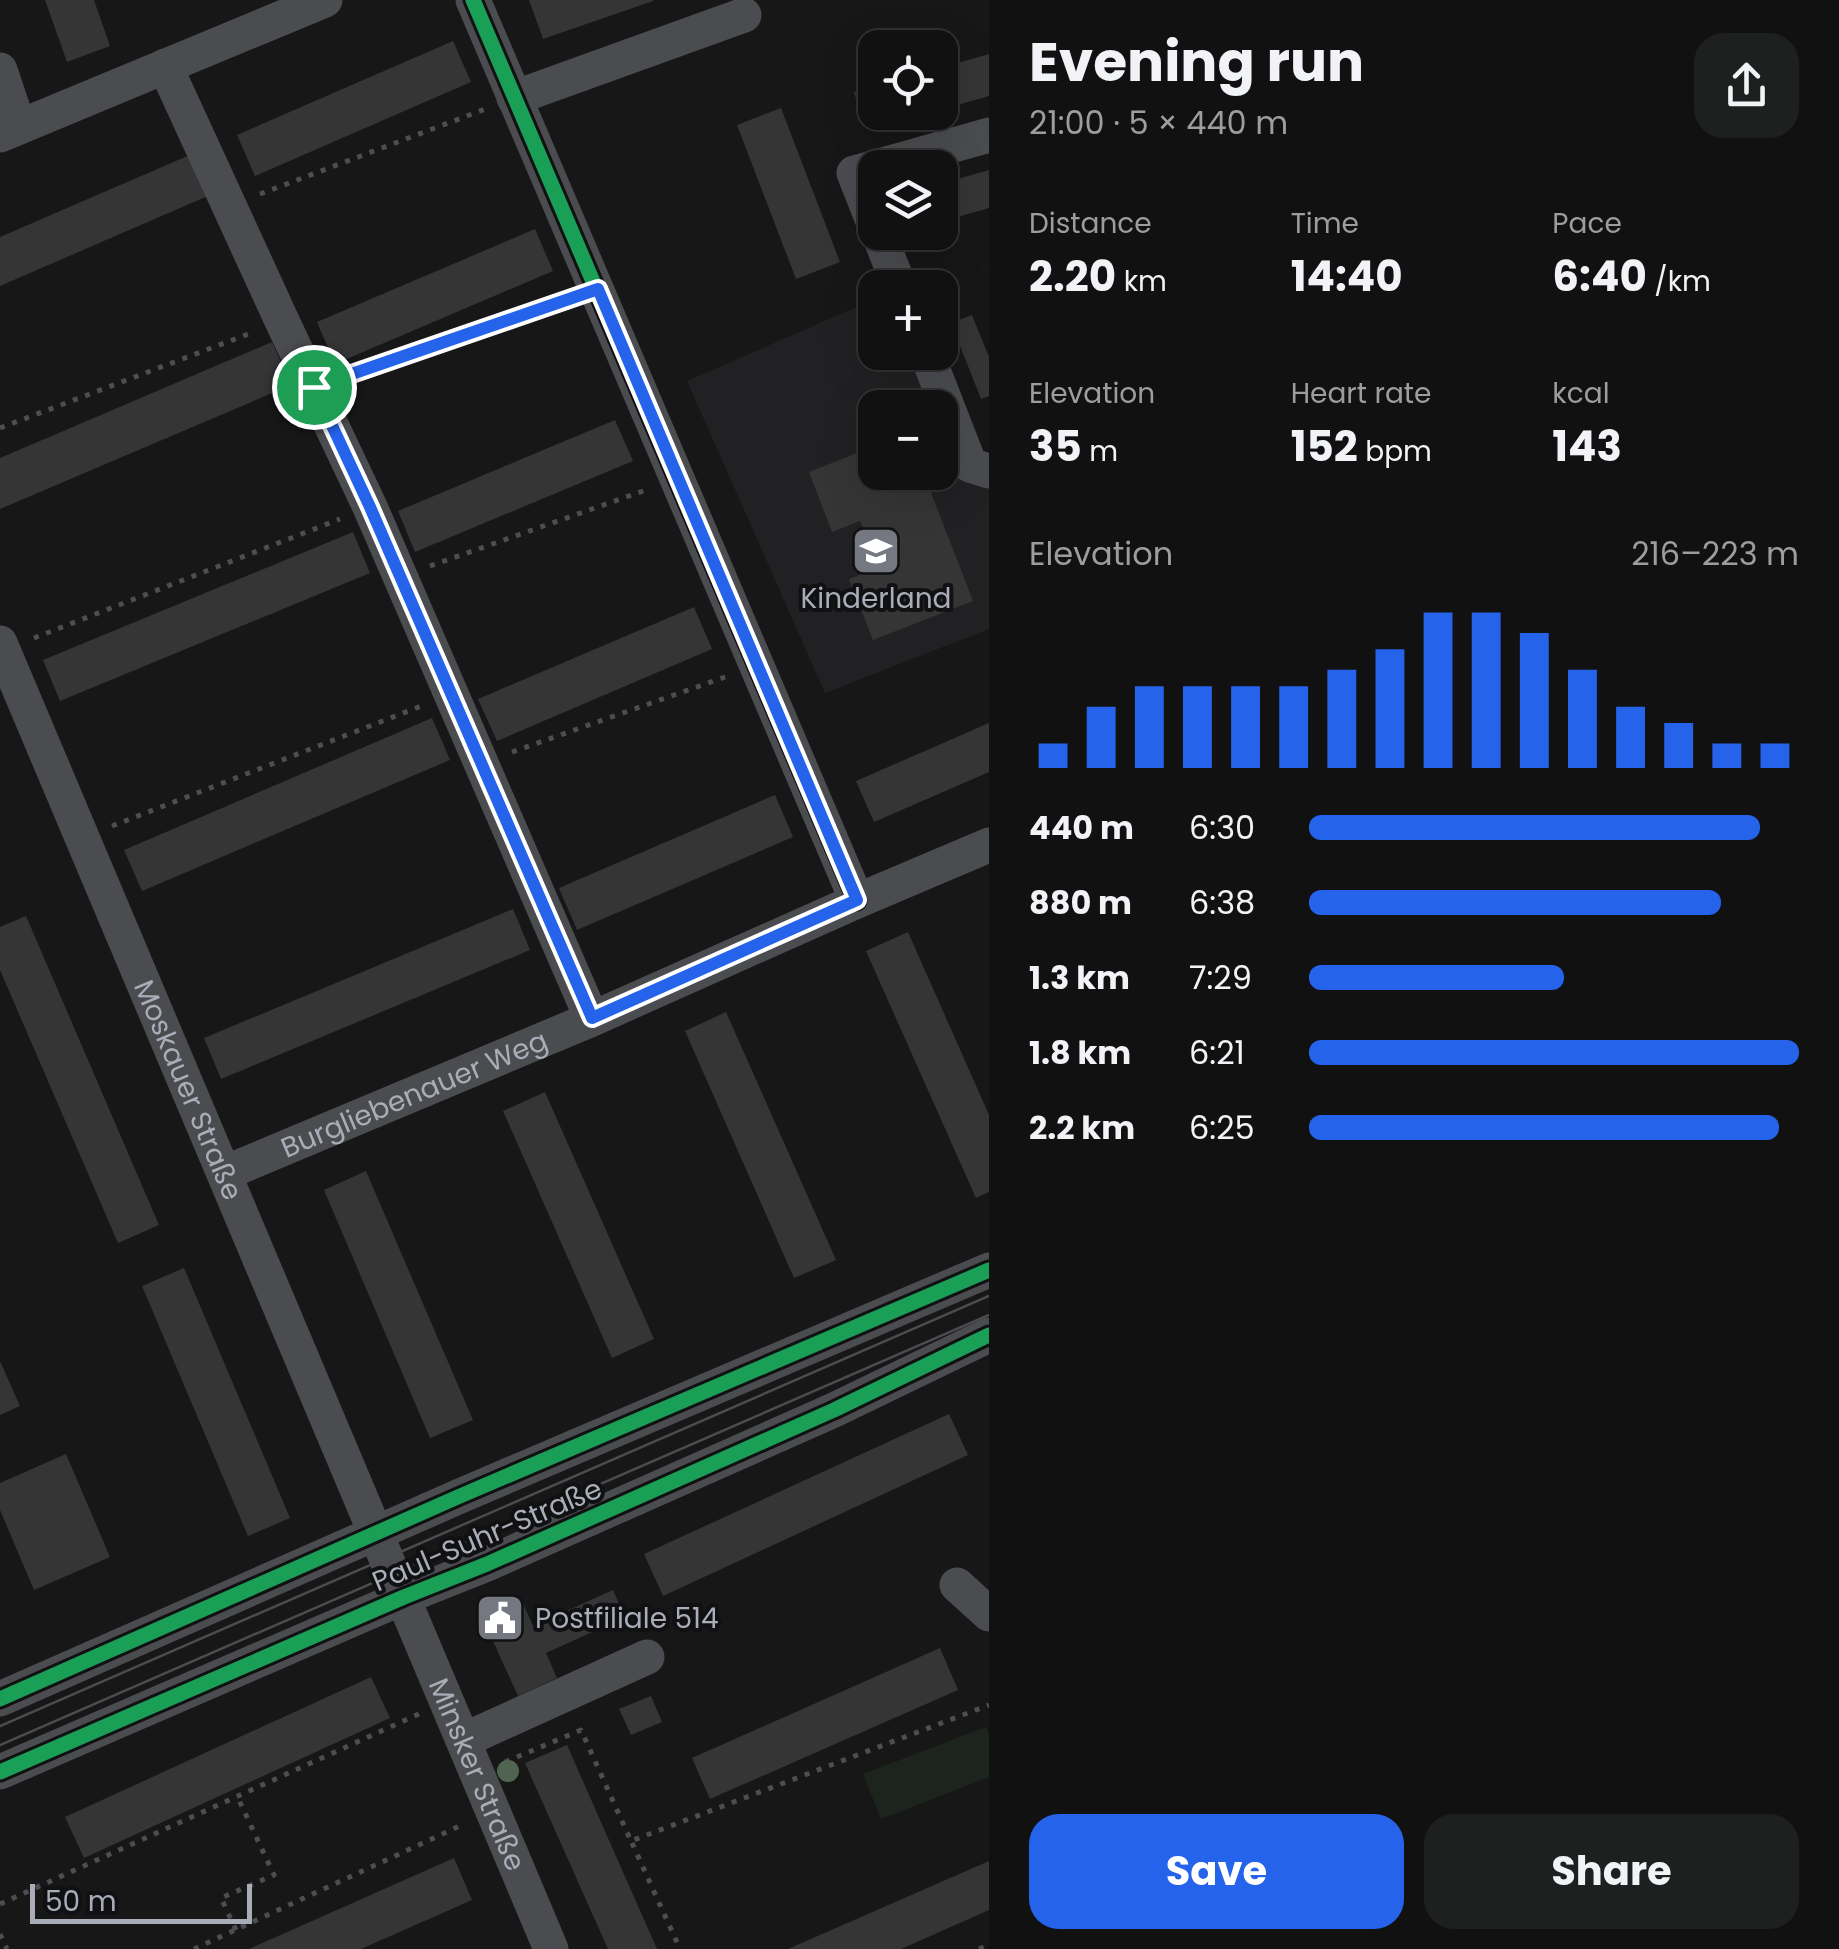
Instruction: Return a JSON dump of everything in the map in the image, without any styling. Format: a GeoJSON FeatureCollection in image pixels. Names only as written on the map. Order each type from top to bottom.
{"type":"FeatureCollection","features":[{"type":"Feature","properties":{"kind":"street"},"geometry":{"type":"LineString","coordinates":[[0,70],[10,131],[325,0]]}},
{"type":"Feature","properties":{"kind":"street"},"geometry":{"type":"LineString","coordinates":[[474,0],[857,900]]}},
{"type":"Feature","properties":{"kind":"street"},"geometry":{"type":"LineString","coordinates":[[514,98],[744,14]]}},
{"type":"Feature","properties":{"kind":"street"},"geometry":{"type":"LineString","coordinates":[[165,66],[370,507],[592,1018]]}},
{"type":"Feature","properties":{"kind":"street"},"geometry":{"type":"LineString","coordinates":[[934,150],[989,134]]}},
{"type":"Feature","properties":{"kind":"street"},"geometry":{"type":"LineString","coordinates":[[934,370],[980,468]]}},
{"type":"Feature","properties":{"kind":"street","name":"Moskauer Straße"},"geometry":{"type":"LineString","coordinates":[[2,646],[404,1597]]}},
{"type":"Feature","properties":{"kind":"street","name":"Burgliebenauer Weg"},"geometry":{"type":"LineString","coordinates":[[225,1173],[989,845]]}},
{"type":"Feature","properties":{"kind":"street","name":"Paul-Suhr-Straße"},"geometry":{"type":"LineString","coordinates":[[0,1698],[989,1270]]}},
{"type":"Feature","properties":{"kind":"street","name":"Paul-Suhr-Straße"},"geometry":{"type":"LineString","coordinates":[[0,1772],[504,1556],[834,1410],[989,1335]]}},
{"type":"Feature","properties":{"kind":"street"},"geometry":{"type":"LineString","coordinates":[[957,1585],[989,1614]]}},
{"type":"Feature","properties":{"kind":"street","name":"Minsker Straße"},"geometry":{"type":"LineString","coordinates":[[404,1597],[552,1949]]}},
{"type":"Feature","properties":{"kind":"street"},"geometry":{"type":"LineString","coordinates":[[464,1740],[647,1657]]}},
{"type":"Feature","properties":{"kind":"path"},"geometry":{"type":"LineString","coordinates":[[230,205],[514,98]]}},
{"type":"Feature","properties":{"kind":"path"},"geometry":{"type":"LineString","coordinates":[[314,387],[598,289]]}},
{"type":"Feature","properties":{"kind":"path"},"geometry":{"type":"LineString","coordinates":[[0,428],[282,321]]}},
{"type":"Feature","properties":{"kind":"path"},"geometry":{"type":"LineString","coordinates":[[400,576],[677,479]]}},
{"type":"Feature","properties":{"kind":"path"},"geometry":{"type":"LineString","coordinates":[[2,646],[370,507]]}},
{"type":"Feature","properties":{"kind":"path"},"geometry":{"type":"LineString","coordinates":[[480,763],[759,666]]}},
{"type":"Feature","properties":{"kind":"path"},"geometry":{"type":"LineString","coordinates":[[81,836],[451,694]]}},
{"type":"Feature","properties":{"kind":"path"},"geometry":{"type":"LineString","coordinates":[[631,1841],[989,1705]]}},
{"type":"Feature","properties":{"kind":"path"},"geometry":{"type":"LineString","coordinates":[[0,1904],[431,1709]]}},
{"type":"Feature","properties":{"kind":"path"},"geometry":{"type":"LineString","coordinates":[[493,1767],[581,1730],[680,1949]]}},
{"type":"Feature","properties":{"kind":"path"},"geometry":{"type":"LineString","coordinates":[[236,1930],[221,1898],[274,1875],[238,1797]]}},
{"type":"Feature","properties":{"kind":"path"},"geometry":{"type":"LineString","coordinates":[[194,1949],[478,1818]]}},
{"type":"Feature","properties":{"kind":"path"},"geometry":{"type":"LineString","coordinates":[[0,1934],[6,1949]]}},
{"type":"Feature","properties":{"kind":"path"},"geometry":{"type":"LineString","coordinates":[[980,1949],[989,1945]]}},
{"type":"Feature","properties":{"kind":"shaded area","name":"Kinderland"},"geometry":{"type":"Polygon","coordinates":[[[858,306],[858,370],[934,370],[945,390],[858,390],[858,490],[958,490],[958,414],[989,472],[989,629],[825,693],[687,381],[858,306]]]}},
{"type":"Feature","properties":{"kind":"shaded area"},"geometry":{"type":"Polygon","coordinates":[[[986,1727],[989,1777],[881,1819],[863,1774],[986,1727]]]}},
{"type":"Feature","properties":{"kind":"building"},"geometry":{"type":"Polygon","coordinates":[[[45,0],[94,0],[110,46],[67,62],[45,0]]]}},
{"type":"Feature","properties":{"kind":"building"},"geometry":{"type":"Polygon","coordinates":[[[529,0],[653,0],[653,1],[543,39],[529,0]]]}},
{"type":"Feature","properties":{"kind":"building"},"geometry":{"type":"Polygon","coordinates":[[[453,41],[471,82],[255,176],[237,135],[453,41]]]}},
{"type":"Feature","properties":{"kind":"building"},"geometry":{"type":"Polygon","coordinates":[[[989,54],[989,96],[958,105],[958,63],[989,54]]]}},
{"type":"Feature","properties":{"kind":"building"},"geometry":{"type":"Polygon","coordinates":[[[781,108],[840,262],[796,279],[737,125],[781,108]]]}},
{"type":"Feature","properties":{"kind":"building"},"geometry":{"type":"Polygon","coordinates":[[[192,154],[210,195],[0,286],[0,237],[192,154]]]}},
{"type":"Feature","properties":{"kind":"building"},"geometry":{"type":"Polygon","coordinates":[[[989,170],[989,208],[958,217],[958,179],[989,170]]]}},
{"type":"Feature","properties":{"kind":"building"},"geometry":{"type":"Polygon","coordinates":[[[535,229],[553,271],[335,364],[317,322],[535,229]]]}},
{"type":"Feature","properties":{"kind":"building"},"geometry":{"type":"Polygon","coordinates":[[[972,315],[989,357],[989,396],[981,399],[958,341],[958,320],[972,315]]]}},
{"type":"Feature","properties":{"kind":"building"},"geometry":{"type":"Polygon","coordinates":[[[272,342],[291,385],[0,509],[0,458],[272,342]]]}},
{"type":"Feature","properties":{"kind":"building"},"geometry":{"type":"Polygon","coordinates":[[[615,420],[633,461],[415,552],[398,511],[615,420]]]}},
{"type":"Feature","properties":{"kind":"building"},"geometry":{"type":"Polygon","coordinates":[[[858,453],[858,490],[930,490],[973,601],[873,640],[849,579],[878,568],[860,521],[832,532],[809,472],[858,453]]]}},
{"type":"Feature","properties":{"kind":"building"},"geometry":{"type":"Polygon","coordinates":[[[353,532],[370,573],[60,701],[43,660],[353,532]]]}},
{"type":"Feature","properties":{"kind":"building"},"geometry":{"type":"Polygon","coordinates":[[[694,607],[712,649],[497,741],[478,699],[694,607]]]}},
{"type":"Feature","properties":{"kind":"building"},"geometry":{"type":"Polygon","coordinates":[[[432,718],[450,760],[142,891],[124,850],[432,718]]]}},
{"type":"Feature","properties":{"kind":"building"},"geometry":{"type":"Polygon","coordinates":[[[989,723],[989,772],[874,822],[856,781],[989,723]]]}},
{"type":"Feature","properties":{"kind":"building"},"geometry":{"type":"Polygon","coordinates":[[[775,795],[793,837],[577,930],[559,888],[775,795]]]}},
{"type":"Feature","properties":{"kind":"building"},"geometry":{"type":"Polygon","coordinates":[[[513,909],[530,950],[221,1079],[204,1038],[513,909]]]}},
{"type":"Feature","properties":{"kind":"building"},"geometry":{"type":"Polygon","coordinates":[[[26,916],[159,1225],[118,1243],[0,970],[0,927],[26,916]]]}},
{"type":"Feature","properties":{"kind":"building"},"geometry":{"type":"Polygon","coordinates":[[[908,932],[989,1115],[989,1192],[976,1198],[866,951],[908,932]]]}},
{"type":"Feature","properties":{"kind":"building"},"geometry":{"type":"Polygon","coordinates":[[[726,1012],[836,1260],[794,1278],[685,1031],[726,1012]]]}},
{"type":"Feature","properties":{"kind":"building"},"geometry":{"type":"Polygon","coordinates":[[[545,1092],[654,1339],[612,1358],[503,1111],[545,1092]]]}},
{"type":"Feature","properties":{"kind":"building"},"geometry":{"type":"Polygon","coordinates":[[[366,1171],[473,1420],[430,1438],[324,1190],[366,1171]]]}},
{"type":"Feature","properties":{"kind":"building"},"geometry":{"type":"Polygon","coordinates":[[[184,1268],[290,1518],[248,1536],[142,1286],[184,1268]]]}},
{"type":"Feature","properties":{"kind":"building"},"geometry":{"type":"Polygon","coordinates":[[[0,1361],[20,1406],[0,1415],[0,1361]]]}},
{"type":"Feature","properties":{"kind":"building"},"geometry":{"type":"Polygon","coordinates":[[[949,1414],[968,1455],[663,1596],[644,1554],[949,1414]]]}},
{"type":"Feature","properties":{"kind":"building"},"geometry":{"type":"Polygon","coordinates":[[[66,1454],[110,1557],[34,1590],[0,1510],[0,1483],[66,1454]]]}},
{"type":"Feature","properties":{"kind":"building"},"geometry":{"type":"Polygon","coordinates":[[[613,1590],[625,1617],[546,1653],[557,1678],[518,1696],[483,1619],[522,1601],[533,1626],[613,1590]]]}},
{"type":"Feature","properties":{"kind":"building"},"geometry":{"type":"Polygon","coordinates":[[[940,1648],[958,1690],[710,1799],[692,1758],[940,1648]]]}},
{"type":"Feature","properties":{"kind":"building"},"geometry":{"type":"Polygon","coordinates":[[[371,1677],[390,1718],[84,1858],[65,1817],[371,1677]]]}},
{"type":"Feature","properties":{"kind":"building"},"geometry":{"type":"Polygon","coordinates":[[[651,1696],[662,1722],[631,1735],[619,1709],[651,1696]]]}},
{"type":"Feature","properties":{"kind":"building"},"geometry":{"type":"Polygon","coordinates":[[[567,1745],[657,1949],[608,1949],[525,1763],[567,1745]]]}},
{"type":"Feature","properties":{"kind":"building"},"geometry":{"type":"Polygon","coordinates":[[[454,1858],[472,1900],[361,1949],[249,1949],[454,1858]]]}},
{"type":"Feature","properties":{"kind":"building"},"geometry":{"type":"Polygon","coordinates":[[[989,1861],[989,1910],[901,1949],[788,1949],[989,1861]]]}},
{"type":"Feature","properties":{"kind":"tram line"},"geometry":{"type":"LineString","coordinates":[[0,1726],[989,1296]]}},
{"type":"Feature","properties":{"kind":"tram line"},"geometry":{"type":"LineString","coordinates":[[0,1745],[989,1315]]}},
{"type":"Feature","properties":{"kind":"cycle path"},"geometry":{"type":"LineString","coordinates":[[473,0],[857,901]]}},
{"type":"Feature","properties":{"kind":"cycle path"},"geometry":{"type":"LineString","coordinates":[[0,1699],[460,1496],[989,1270]]}},
{"type":"Feature","properties":{"kind":"cycle path"},"geometry":{"type":"LineString","coordinates":[[0,1772],[487,1564],[834,1410],[989,1335]]}},
{"type":"Feature","properties":{"kind":"place","name":"Kinderland"},"geometry":{"type":"Point","coordinates":[876,551]}},
{"type":"Feature","properties":{"kind":"place","name":"Postfiliale 514"},"geometry":{"type":"Point","coordinates":[500,1618]}},
{"type":"Feature","properties":{"kind":"route"},"geometry":{"type":"LineString","coordinates":[[598,289],[857,900],[592,1018],[314,387],[598,289]]}}]}
